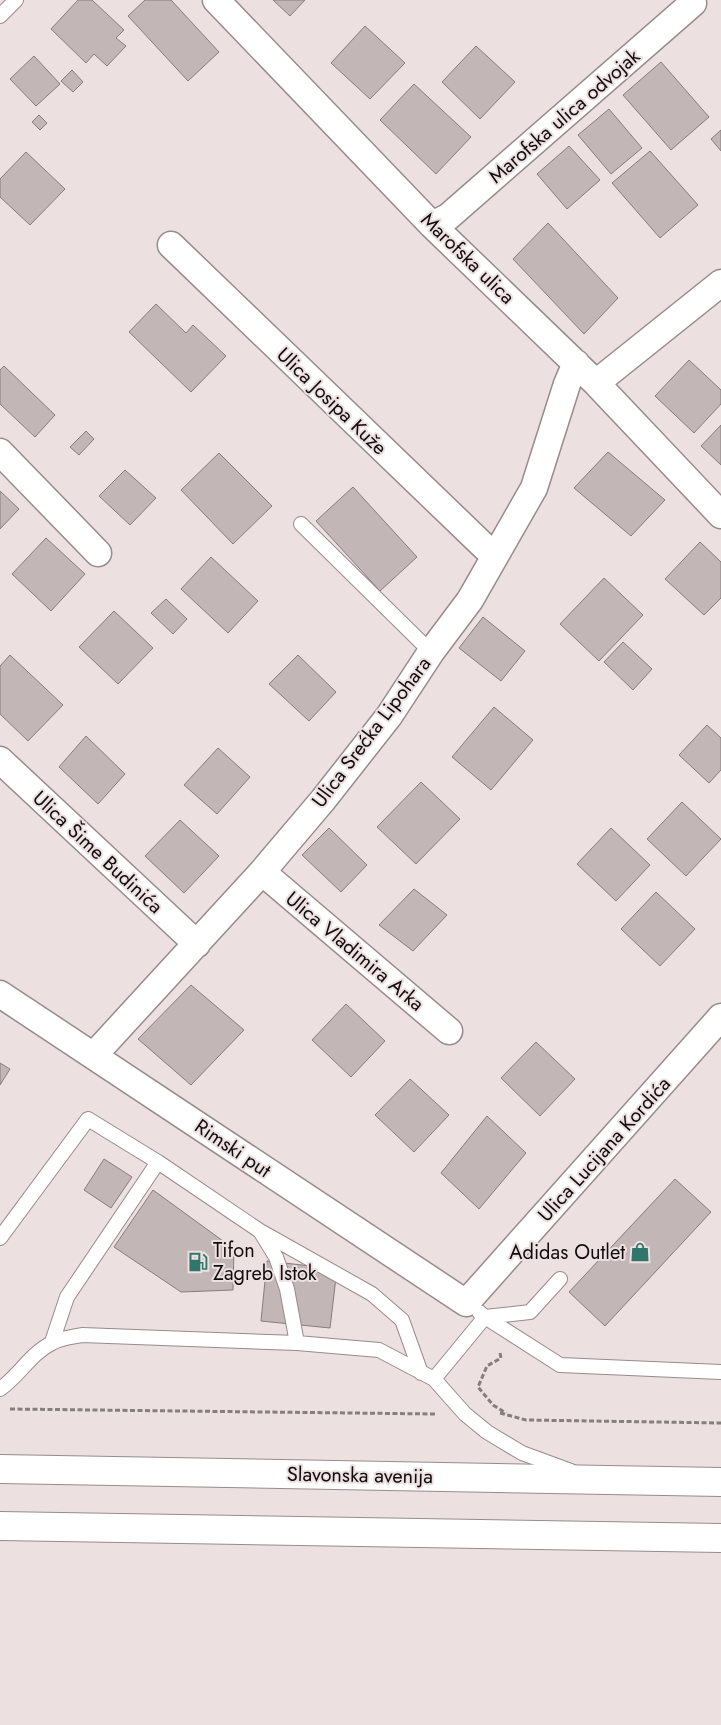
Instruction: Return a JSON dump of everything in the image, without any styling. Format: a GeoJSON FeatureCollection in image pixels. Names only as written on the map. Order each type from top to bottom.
{"type":"FeatureCollection","features":[{"type":"Feature","properties":{"kind":"main road","name":"Slavonska avenija"},"geometry":{"type":"LineString","coordinates":[[0,1469],[721,1482]]}},
{"type":"Feature","properties":{"kind":"main road"},"geometry":{"type":"LineString","coordinates":[[0,1526],[721,1538]]}},
{"type":"Feature","properties":{"kind":"street","name":"Marofska ulica"},"geometry":{"type":"LineString","coordinates":[[216,0],[432,225],[596,383],[721,515]]}},
{"type":"Feature","properties":{"kind":"street","name":"Marofska ulica odvojak"},"geometry":{"type":"LineString","coordinates":[[432,225],[448,217],[693,3]]}},
{"type":"Feature","properties":{"kind":"street","name":"Ulica Josipa Kuže"},"geometry":{"type":"LineString","coordinates":[[171,245],[494,556]]}},
{"type":"Feature","properties":{"kind":"street"},"geometry":{"type":"LineString","coordinates":[[596,383],[721,283]]}},
{"type":"Feature","properties":{"kind":"street","name":"Ulica Srećka Lipohara"},"geometry":{"type":"LineString","coordinates":[[94,1056],[262,872],[323,800],[389,716],[431,652],[470,600],[534,488],[567,384],[576,363]]}},
{"type":"Feature","properties":{"kind":"street"},"geometry":{"type":"LineString","coordinates":[[0,452],[98,554]]}},
{"type":"Feature","properties":{"kind":"street","name":"Ulica Šime Budinića"},"geometry":{"type":"LineString","coordinates":[[0,760],[197,944]]}},
{"type":"Feature","properties":{"kind":"street","name":"Ulica Vladimira Arka"},"geometry":{"type":"LineString","coordinates":[[262,872],[449,1031]]}},
{"type":"Feature","properties":{"kind":"street","name":"Rimski put"},"geometry":{"type":"LineString","coordinates":[[0,994],[476,1310]]}},
{"type":"Feature","properties":{"kind":"street","name":"Ulica Lucijana Kordića"},"geometry":{"type":"LineString","coordinates":[[476,1310],[721,1017]]}},
{"type":"Feature","properties":{"kind":"lane"},"geometry":{"type":"LineString","coordinates":[[0,16],[16,0]]}},
{"type":"Feature","properties":{"kind":"lane"},"geometry":{"type":"LineString","coordinates":[[301,524],[431,652]]}},
{"type":"Feature","properties":{"kind":"lane"},"geometry":{"type":"LineString","coordinates":[[0,1238],[88,1119],[158,1162],[260,1231],[372,1294],[402,1320],[421,1372]]}},
{"type":"Feature","properties":{"kind":"lane"},"geometry":{"type":"LineString","coordinates":[[52,1342],[67,1297],[158,1162]]}},
{"type":"Feature","properties":{"kind":"lane"},"geometry":{"type":"LineString","coordinates":[[260,1231],[276,1257],[282,1273],[287,1289],[297,1344]]}},
{"type":"Feature","properties":{"kind":"lane"},"geometry":{"type":"LineString","coordinates":[[476,1310],[530,1312],[560,1279]]}},
{"type":"Feature","properties":{"kind":"lane"},"geometry":{"type":"LineString","coordinates":[[476,1310],[560,1365],[721,1372]]}},
{"type":"Feature","properties":{"kind":"lane"},"geometry":{"type":"LineString","coordinates":[[434,1379],[476,1310]]}},
{"type":"Feature","properties":{"kind":"lane"},"geometry":{"type":"LineString","coordinates":[[4,1383],[52,1342],[82,1335],[297,1344],[379,1350],[434,1379],[465,1414],[494,1436],[522,1453],[593,1480]]}},
{"type":"Feature","properties":{"kind":"path"},"geometry":{"type":"LineString","coordinates":[[476,1310],[502,1358],[487,1366],[478,1387],[493,1405],[507,1414]]}},
{"type":"Feature","properties":{"kind":"path"},"geometry":{"type":"LineString","coordinates":[[18,1410],[422,1415]]}},
{"type":"Feature","properties":{"kind":"path"},"geometry":{"type":"LineString","coordinates":[[494,1413],[507,1414],[526,1420],[721,1423]]}},
{"type":"Feature","properties":{"kind":"building"},"geometry":{"type":"Polygon","coordinates":[[[78,0],[92,0],[124,30],[116,38],[126,46],[107,66],[94,54],[86,63],[51,29],[78,0]]]}},
{"type":"Feature","properties":{"kind":"building"},"geometry":{"type":"Polygon","coordinates":[[[145,0],[171,0],[219,52],[188,81],[128,16],[145,0]]]}},
{"type":"Feature","properties":{"kind":"building"},"geometry":{"type":"Polygon","coordinates":[[[273,0],[305,0],[290,16],[273,0]]]}},
{"type":"Feature","properties":{"kind":"building"},"geometry":{"type":"Polygon","coordinates":[[[365,26],[405,63],[370,99],[331,63],[365,26]]]}},
{"type":"Feature","properties":{"kind":"building"},"geometry":{"type":"Polygon","coordinates":[[[476,46],[515,82],[480,119],[442,82],[476,46]]]}},
{"type":"Feature","properties":{"kind":"building"},"geometry":{"type":"Polygon","coordinates":[[[34,56],[60,84],[36,106],[10,79],[34,56]]]}},
{"type":"Feature","properties":{"kind":"building"},"geometry":{"type":"Polygon","coordinates":[[[661,62],[709,117],[671,150],[623,95],[661,62]]]}},
{"type":"Feature","properties":{"kind":"building"},"geometry":{"type":"Polygon","coordinates":[[[72,70],[83,82],[73,92],[61,81],[72,70]]]}},
{"type":"Feature","properties":{"kind":"building"},"geometry":{"type":"Polygon","coordinates":[[[414,84],[471,137],[436,174],[380,120],[414,84]]]}},
{"type":"Feature","properties":{"kind":"building"},"geometry":{"type":"Polygon","coordinates":[[[609,109],[642,148],[611,174],[578,135],[609,109]]]}},
{"type":"Feature","properties":{"kind":"building"},"geometry":{"type":"Polygon","coordinates":[[[39,115],[47,123],[40,130],[32,122],[39,115]]]}},
{"type":"Feature","properties":{"kind":"building"},"geometry":{"type":"Polygon","coordinates":[[[721,130],[721,151],[711,139],[721,130]]]}},
{"type":"Feature","properties":{"kind":"building"},"geometry":{"type":"Polygon","coordinates":[[[569,146],[600,180],[567,209],[537,174],[569,146]]]}},
{"type":"Feature","properties":{"kind":"building"},"geometry":{"type":"Polygon","coordinates":[[[650,151],[698,205],[660,238],[612,183],[650,151]]]}},
{"type":"Feature","properties":{"kind":"building"},"geometry":{"type":"Polygon","coordinates":[[[26,152],[65,189],[30,225],[0,197],[0,179],[26,152]]]}},
{"type":"Feature","properties":{"kind":"building"},"geometry":{"type":"Polygon","coordinates":[[[548,223],[618,298],[584,334],[513,259],[548,223]]]}},
{"type":"Feature","properties":{"kind":"building"},"geometry":{"type":"Polygon","coordinates":[[[156,304],[186,333],[193,325],[226,356],[191,392],[129,332],[156,304]]]}},
{"type":"Feature","properties":{"kind":"building"},"geometry":{"type":"Polygon","coordinates":[[[689,360],[721,390],[721,404],[694,433],[655,396],[689,360]]]}},
{"type":"Feature","properties":{"kind":"building"},"geometry":{"type":"Polygon","coordinates":[[[4,366],[55,415],[35,437],[0,404],[0,370],[4,366]]]}},
{"type":"Feature","properties":{"kind":"building"},"geometry":{"type":"Polygon","coordinates":[[[721,425],[721,465],[701,446],[721,425]]]}},
{"type":"Feature","properties":{"kind":"building"},"geometry":{"type":"Polygon","coordinates":[[[86,431],[94,439],[79,455],[70,447],[86,431]]]}},
{"type":"Feature","properties":{"kind":"building"},"geometry":{"type":"Polygon","coordinates":[[[608,452],[665,500],[631,536],[574,488],[608,452]]]}},
{"type":"Feature","properties":{"kind":"building"},"geometry":{"type":"Polygon","coordinates":[[[219,453],[272,506],[233,544],[181,490],[219,453]]]}},
{"type":"Feature","properties":{"kind":"building"},"geometry":{"type":"Polygon","coordinates":[[[125,470],[156,498],[130,525],[99,496],[125,470]]]}},
{"type":"Feature","properties":{"kind":"building"},"geometry":{"type":"Polygon","coordinates":[[[353,487],[417,557],[380,591],[316,521],[353,487]]]}},
{"type":"Feature","properties":{"kind":"building"},"geometry":{"type":"Polygon","coordinates":[[[0,491],[19,509],[0,529],[0,491]]]}},
{"type":"Feature","properties":{"kind":"building"},"geometry":{"type":"Polygon","coordinates":[[[46,538],[85,574],[51,611],[12,574],[46,538]]]}},
{"type":"Feature","properties":{"kind":"building"},"geometry":{"type":"Polygon","coordinates":[[[700,542],[721,562],[721,598],[704,615],[665,579],[700,542]]]}},
{"type":"Feature","properties":{"kind":"building"},"geometry":{"type":"Polygon","coordinates":[[[211,557],[258,601],[228,633],[181,589],[211,557]]]}},
{"type":"Feature","properties":{"kind":"building"},"geometry":{"type":"Polygon","coordinates":[[[604,578],[643,615],[599,661],[560,624],[604,578]]]}},
{"type":"Feature","properties":{"kind":"building"},"geometry":{"type":"Polygon","coordinates":[[[166,599],[187,619],[173,634],[151,613],[166,599]]]}},
{"type":"Feature","properties":{"kind":"building"},"geometry":{"type":"Polygon","coordinates":[[[114,611],[153,648],[118,684],[79,647],[114,611]]]}},
{"type":"Feature","properties":{"kind":"building"},"geometry":{"type":"Polygon","coordinates":[[[483,617],[525,651],[501,681],[459,648],[483,617]]]}},
{"type":"Feature","properties":{"kind":"building"},"geometry":{"type":"Polygon","coordinates":[[[623,642],[652,669],[633,690],[604,662],[623,642]]]}},
{"type":"Feature","properties":{"kind":"building"},"geometry":{"type":"Polygon","coordinates":[[[10,655],[63,705],[28,741],[0,714],[0,666],[10,655]]]}},
{"type":"Feature","properties":{"kind":"building"},"geometry":{"type":"Polygon","coordinates":[[[298,655],[336,692],[309,721],[269,684],[298,655]]]}},
{"type":"Feature","properties":{"kind":"building"},"geometry":{"type":"Polygon","coordinates":[[[494,707],[533,740],[491,790],[452,757],[494,707]]]}},
{"type":"Feature","properties":{"kind":"building"},"geometry":{"type":"Polygon","coordinates":[[[707,725],[721,738],[721,770],[709,783],[679,755],[707,725]]]}},
{"type":"Feature","properties":{"kind":"building"},"geometry":{"type":"Polygon","coordinates":[[[86,736],[125,774],[98,804],[59,767],[86,736]]]}},
{"type":"Feature","properties":{"kind":"building"},"geometry":{"type":"Polygon","coordinates":[[[218,748],[250,777],[217,814],[184,785],[218,748]]]}},
{"type":"Feature","properties":{"kind":"building"},"geometry":{"type":"Polygon","coordinates":[[[421,782],[460,819],[416,864],[377,827],[421,782]]]}},
{"type":"Feature","properties":{"kind":"building"},"geometry":{"type":"Polygon","coordinates":[[[682,802],[721,839],[686,876],[647,839],[682,802]]]}},
{"type":"Feature","properties":{"kind":"building"},"geometry":{"type":"Polygon","coordinates":[[[180,820],[219,856],[184,893],[145,856],[180,820]]]}},
{"type":"Feature","properties":{"kind":"building"},"geometry":{"type":"Polygon","coordinates":[[[329,828],[367,865],[341,892],[302,855],[329,828]]]}},
{"type":"Feature","properties":{"kind":"building"},"geometry":{"type":"Polygon","coordinates":[[[611,828],[650,865],[616,901],[577,864],[611,828]]]}},
{"type":"Feature","properties":{"kind":"building"},"geometry":{"type":"Polygon","coordinates":[[[414,889],[447,915],[413,951],[379,925],[414,889]]]}},
{"type":"Feature","properties":{"kind":"building"},"geometry":{"type":"Polygon","coordinates":[[[656,892],[695,929],[660,966],[621,929],[656,892]]]}},
{"type":"Feature","properties":{"kind":"building"},"geometry":{"type":"Polygon","coordinates":[[[191,985],[244,1030],[191,1085],[138,1039],[191,985]]]}},
{"type":"Feature","properties":{"kind":"building"},"geometry":{"type":"Polygon","coordinates":[[[346,1004],[385,1041],[351,1077],[312,1040],[346,1004]]]}},
{"type":"Feature","properties":{"kind":"building"},"geometry":{"type":"Polygon","coordinates":[[[536,1042],[575,1079],[540,1116],[501,1078],[536,1042]]]}},
{"type":"Feature","properties":{"kind":"building"},"geometry":{"type":"Polygon","coordinates":[[[0,1063],[10,1069],[0,1085],[0,1063]]]}},
{"type":"Feature","properties":{"kind":"building"},"geometry":{"type":"Polygon","coordinates":[[[410,1079],[449,1115],[414,1152],[375,1115],[410,1079]]]}},
{"type":"Feature","properties":{"kind":"building"},"geometry":{"type":"Polygon","coordinates":[[[487,1116],[526,1153],[479,1209],[441,1173],[487,1116]]]}},
{"type":"Feature","properties":{"kind":"building"},"geometry":{"type":"Polygon","coordinates":[[[104,1159],[132,1177],[111,1208],[84,1190],[104,1159]]]}},
{"type":"Feature","properties":{"kind":"building","name":"Adidas Outlet"},"geometry":{"type":"Polygon","coordinates":[[[675,1179],[711,1212],[605,1326],[569,1292],[675,1179]]]}},
{"type":"Feature","properties":{"kind":"building"},"geometry":{"type":"Polygon","coordinates":[[[153,1190],[234,1249],[233,1290],[181,1292],[114,1247],[153,1190]]]}},
{"type":"Feature","properties":{"kind":"building"},"geometry":{"type":"Polygon","coordinates":[[[267,1261],[337,1269],[330,1328],[261,1321],[267,1261]]]}},
{"type":"Feature","properties":{"kind":"place","name":"Adidas Outlet"},"geometry":{"type":"Point","coordinates":[640,1252]}},
{"type":"Feature","properties":{"kind":"place","name":"Tifon Zagreb Istok"},"geometry":{"type":"Point","coordinates":[198,1262]}}]}
